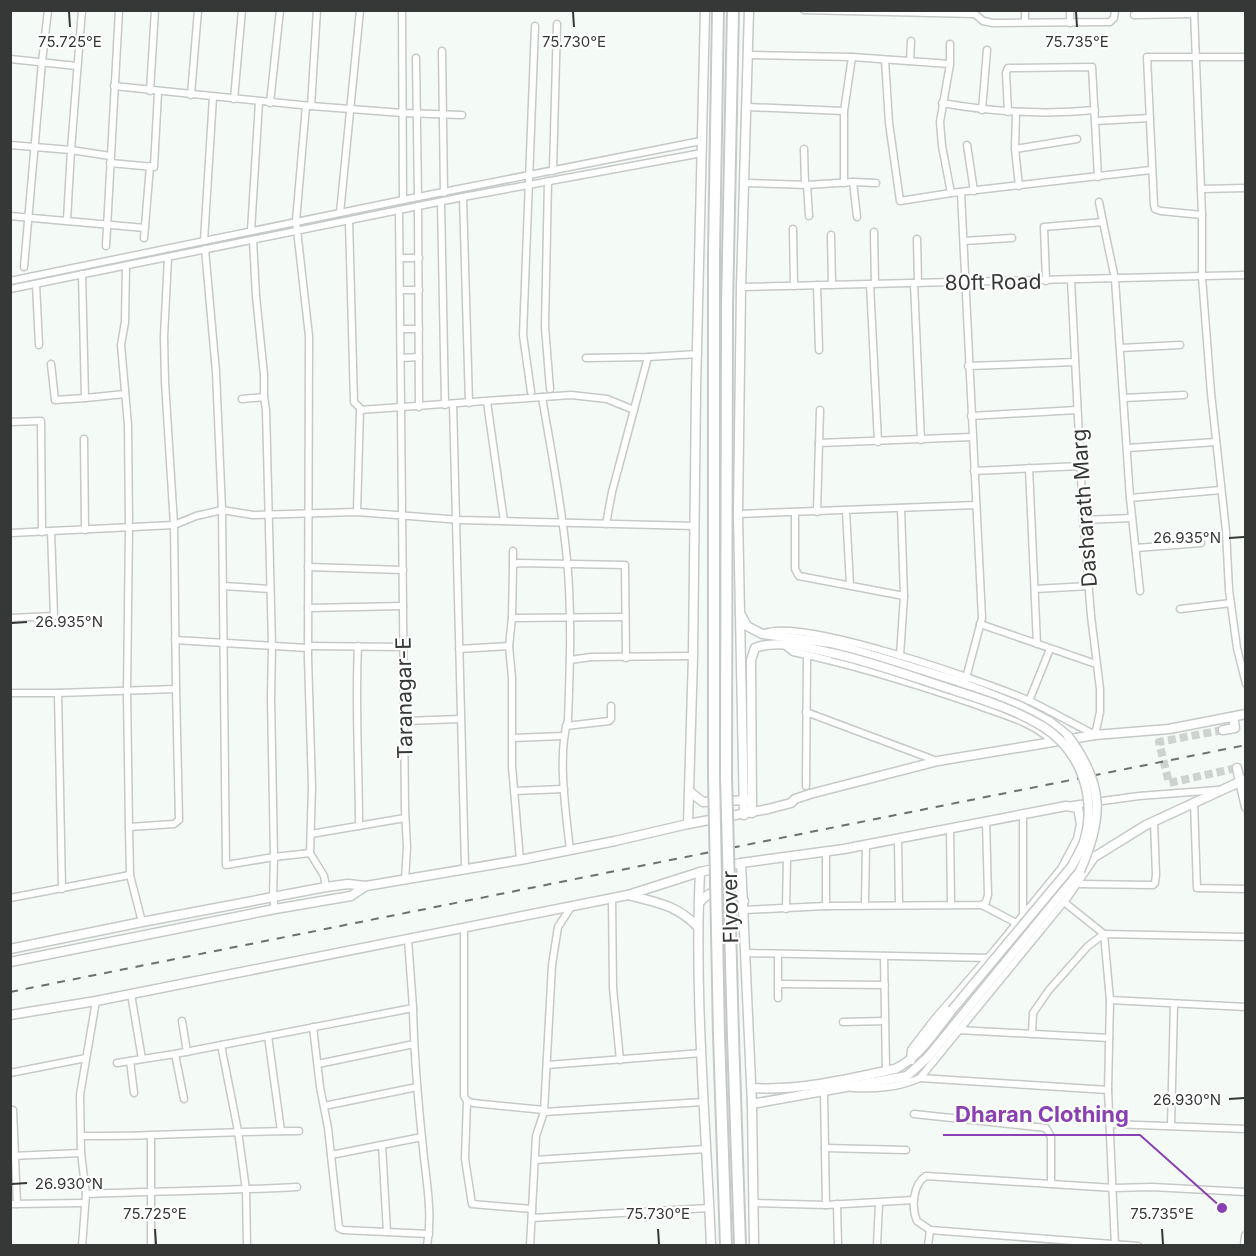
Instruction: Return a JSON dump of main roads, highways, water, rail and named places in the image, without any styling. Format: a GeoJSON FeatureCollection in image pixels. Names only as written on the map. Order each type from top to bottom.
{"type":"FeatureCollection","features":[{"type":"Feature","properties":{"kind":"highway","name":"Flyover"},"geometry":{"type":"LineString","coordinates":[[718,10],[714,265],[714,775],[726,1245]]}},
{"type":"Feature","properties":{"kind":"highway","name":"Flyover"},"geometry":{"type":"LineString","coordinates":[[733,10],[727,307],[726,777],[740,1245]]}},
{"type":"Feature","properties":{"kind":"tunnel"},"geometry":{"type":"LineString","coordinates":[[1223,730],[1159,742],[1169,783],[1237,768]]}},
{"type":"Feature","properties":{"kind":"railway"},"geometry":{"type":"LineString","coordinates":[[10,992],[1246,745]]}},
{"type":"Feature","properties":{"kind":"place","name":"Dharan Clothing"},"geometry":{"type":"Point","coordinates":[1222,1208]}}]}
